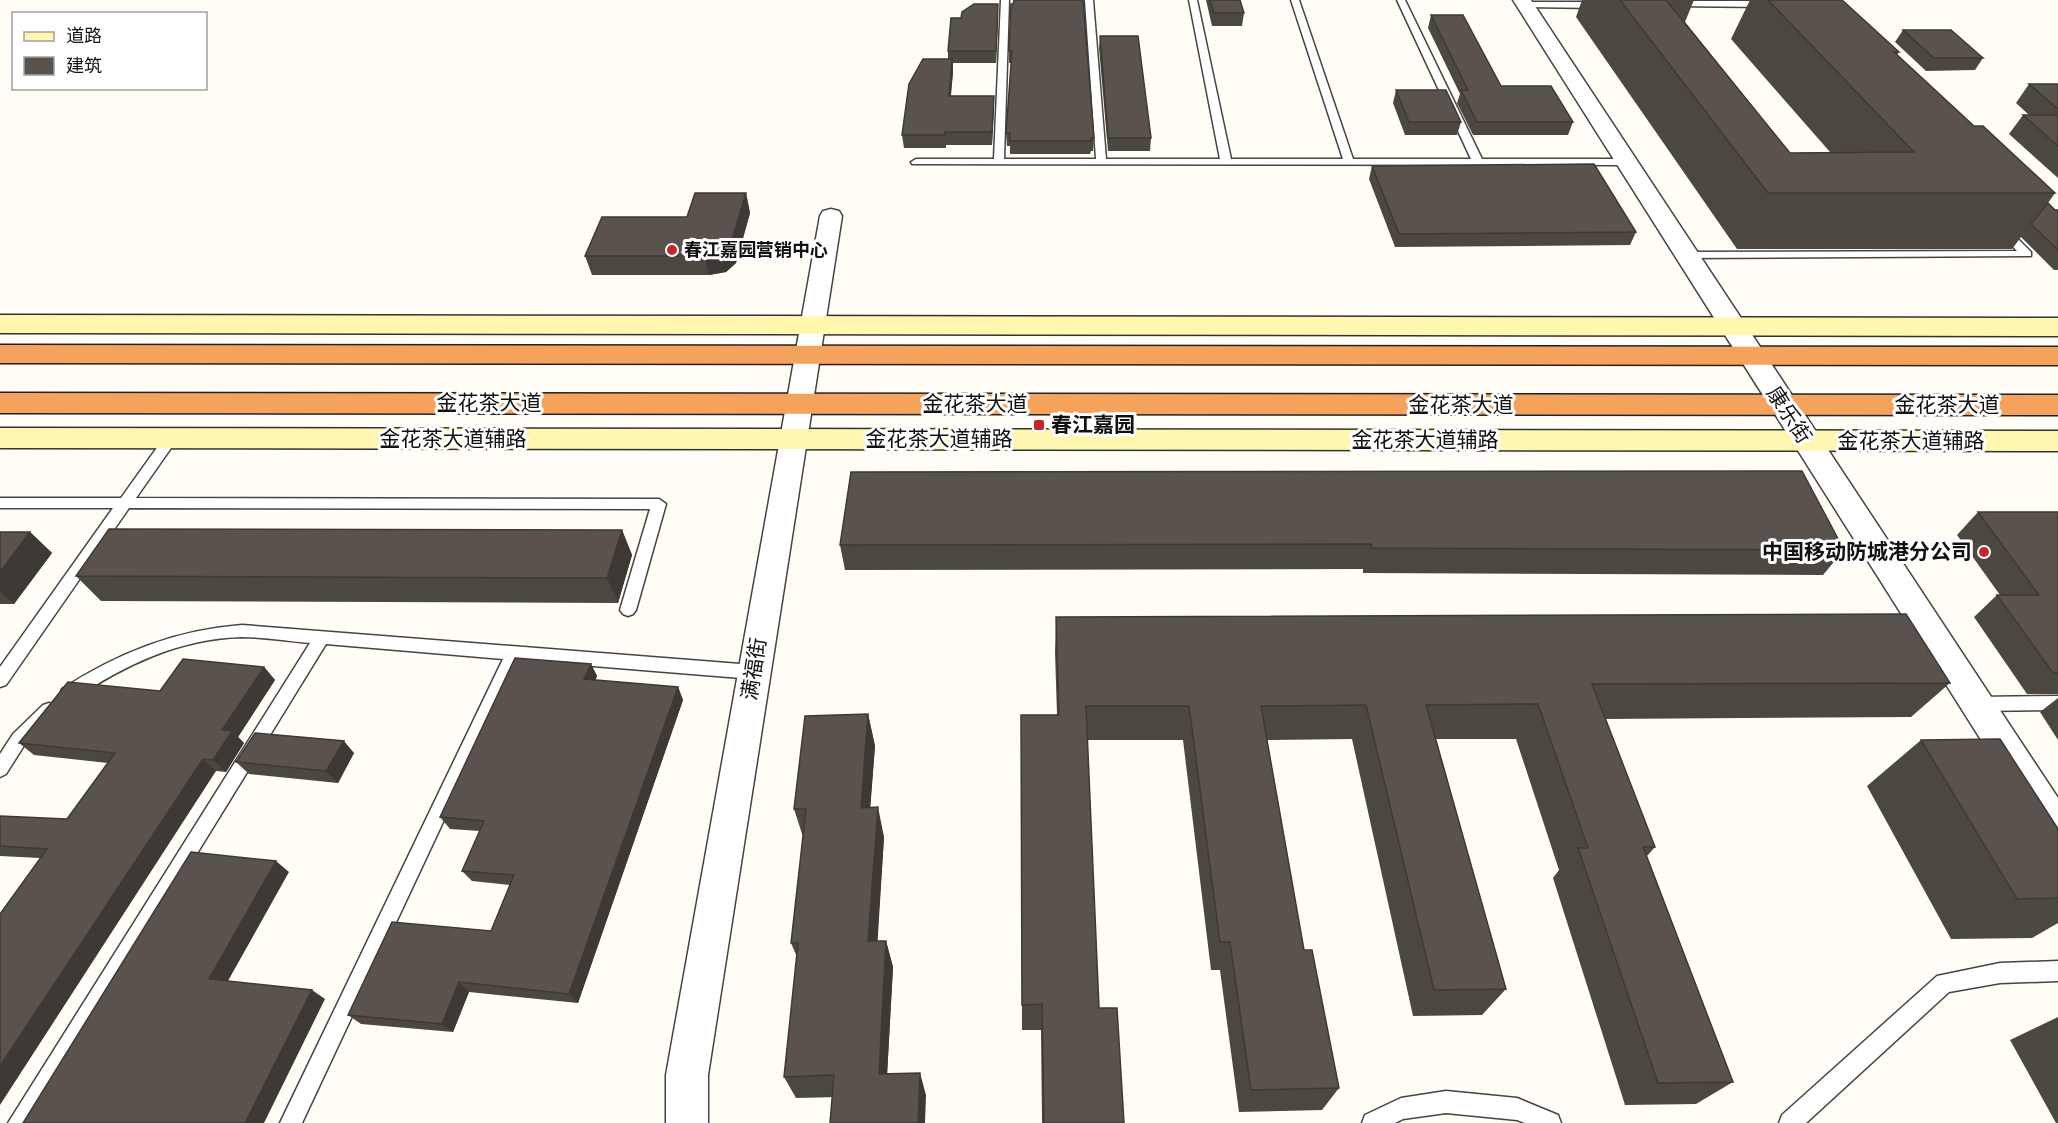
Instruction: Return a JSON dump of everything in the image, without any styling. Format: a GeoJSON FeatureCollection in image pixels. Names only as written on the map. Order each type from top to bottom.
{"type":"FeatureCollection","features":[{"type":"Feature","properties":{"kind":"highway"},"geometry":{"type":"LineString","coordinates":[[0,354],[2058,356]]}},
{"type":"Feature","properties":{"kind":"highway","name":"金花茶大道"},"geometry":{"type":"LineString","coordinates":[[0,402],[2058,405]]}},
{"type":"Feature","properties":{"kind":"street","name":"康乐街"},"geometry":{"type":"LineString","coordinates":[[1523,2],[2058,829]]}},
{"type":"Feature","properties":{"kind":"street","name":"满福街"},"geometry":{"type":"LineString","coordinates":[[687,1123],[687,1075],[831,216]]}},
{"type":"Feature","properties":{"kind":"street"},"geometry":{"type":"LineString","coordinates":[[0,324],[2058,327]]}},
{"type":"Feature","properties":{"kind":"street","name":"金花茶大道辅路"},"geometry":{"type":"LineString","coordinates":[[0,438],[2058,441]]}},
{"type":"Feature","properties":{"kind":"lane"},"geometry":{"type":"LineString","coordinates":[[999,162],[1005,0]]}},
{"type":"Feature","properties":{"kind":"lane"},"geometry":{"type":"LineString","coordinates":[[1089,0],[1101,162]]}},
{"type":"Feature","properties":{"kind":"lane"},"geometry":{"type":"LineString","coordinates":[[1193,0],[1226,162]]}},
{"type":"Feature","properties":{"kind":"lane"},"geometry":{"type":"LineString","coordinates":[[1295,0],[1349,162]]}},
{"type":"Feature","properties":{"kind":"lane"},"geometry":{"type":"LineString","coordinates":[[1401,0],[1478,162]]}},
{"type":"Feature","properties":{"kind":"lane"},"geometry":{"type":"LineString","coordinates":[[1523,2],[1606,5]]}},
{"type":"Feature","properties":{"kind":"lane"},"geometry":{"type":"LineString","coordinates":[[1665,4],[1782,4]]}},
{"type":"Feature","properties":{"kind":"lane"},"geometry":{"type":"LineString","coordinates":[[916,162],[1625,162]]}},
{"type":"Feature","properties":{"kind":"lane"},"geometry":{"type":"LineString","coordinates":[[1686,255],[2027,254],[1994,220]]}},
{"type":"Feature","properties":{"kind":"lane"},"geometry":{"type":"LineString","coordinates":[[0,680],[171,438]]}},
{"type":"Feature","properties":{"kind":"lane"},"geometry":{"type":"LineString","coordinates":[[0,503],[659,504],[628,610]]}},
{"type":"Feature","properties":{"kind":"lane"},"geometry":{"type":"LineString","coordinates":[[0,769],[19,739],[41,716],[93,677],[148,649],[220,631],[322,637],[753,672]]}},
{"type":"Feature","properties":{"kind":"lane"},"geometry":{"type":"LineString","coordinates":[[19,1123],[322,637]]}},
{"type":"Feature","properties":{"kind":"lane"},"geometry":{"type":"LineString","coordinates":[[291,1123],[514,653]]}},
{"type":"Feature","properties":{"kind":"lane"},"geometry":{"type":"LineString","coordinates":[[1977,704],[2058,703]]}},
{"type":"Feature","properties":{"kind":"lane"},"geometry":{"type":"LineString","coordinates":[[1790,1123],[1944,982],[2000,973],[2058,971]]}},
{"type":"Feature","properties":{"kind":"lane"},"geometry":{"type":"LineString","coordinates":[[1373,1123],[1401,1109],[1446,1102],[1517,1109],[1550,1123]]}},
{"type":"Feature","properties":{"kind":"building"},"geometry":{"type":"Polygon","coordinates":[[[1014,0],[1083,0],[1094,138],[1091,138],[1091,141],[1010,141],[1010,133],[1006,133],[1012,51],[1009,51],[1011,4],[1014,0]]]}},
{"type":"Feature","properties":{"kind":"building"},"geometry":{"type":"Polygon","coordinates":[[[1210,0],[1240,0],[1244,13],[1214,13],[1210,0]]]}},
{"type":"Feature","properties":{"kind":"building"},"geometry":{"type":"Polygon","coordinates":[[[1620,0],[1666,0],[1790,153],[1914,152],[1768,0],[1842,0],[1974,126],[1983,126],[2055,193],[1768,193],[1620,0]]]}},
{"type":"Feature","properties":{"kind":"building"},"geometry":{"type":"Polygon","coordinates":[[[974,4],[998,4],[996,51],[948,51],[951,18],[961,18],[962,12],[974,4]]]}},
{"type":"Feature","properties":{"kind":"building"},"geometry":{"type":"Polygon","coordinates":[[[1431,15],[1463,15],[1501,86],[1551,86],[1573,122],[1477,122],[1461,90],[1468,90],[1431,15]]]}},
{"type":"Feature","properties":{"kind":"building"},"geometry":{"type":"Polygon","coordinates":[[[1903,30],[1951,30],[1983,58],[1934,58],[1903,30]]]}},
{"type":"Feature","properties":{"kind":"building"},"geometry":{"type":"Polygon","coordinates":[[[1100,36],[1138,36],[1151,138],[1108,138],[1100,36]]]}},
{"type":"Feature","properties":{"kind":"building"},"geometry":{"type":"Polygon","coordinates":[[[923,59],[952,59],[949,96],[994,96],[992,132],[902,135],[909,84],[923,59]]]}},
{"type":"Feature","properties":{"kind":"building"},"geometry":{"type":"Polygon","coordinates":[[[2029,84],[2058,84],[2058,109],[2029,84]]]}},
{"type":"Feature","properties":{"kind":"building"},"geometry":{"type":"Polygon","coordinates":[[[1396,90],[1446,90],[1461,122],[1409,122],[1396,90]]]}},
{"type":"Feature","properties":{"kind":"building"},"geometry":{"type":"Polygon","coordinates":[[[2023,115],[2058,115],[2058,146],[2023,115]]]}},
{"type":"Feature","properties":{"kind":"building"},"geometry":{"type":"Polygon","coordinates":[[[1594,164],[1636,232],[1399,234],[1372,166],[1594,164]]]}},
{"type":"Feature","properties":{"kind":"building"},"geometry":{"type":"Polygon","coordinates":[[[695,193],[746,193],[731,243],[722,252],[704,256],[585,256],[602,217],[687,217],[695,193]]]}},
{"type":"Feature","properties":{"kind":"building"},"geometry":{"type":"Polygon","coordinates":[[[2048,203],[2058,210],[2058,250],[2031,224],[2048,203]]]}},
{"type":"Feature","properties":{"kind":"building"},"geometry":{"type":"Polygon","coordinates":[[[1802,471],[1844,550],[1372,548],[1371,544],[840,545],[851,472],[1802,471]]]}},
{"type":"Feature","properties":{"kind":"building"},"geometry":{"type":"Polygon","coordinates":[[[1978,512],[2058,512],[2058,673],[2053,673],[1997,595],[2039,595],[1978,512]]]}},
{"type":"Feature","properties":{"kind":"building"},"geometry":{"type":"Polygon","coordinates":[[[109,529],[622,530],[607,578],[76,576],[109,529]]]}},
{"type":"Feature","properties":{"kind":"building"},"geometry":{"type":"Polygon","coordinates":[[[0,532],[30,532],[0,572],[0,532]]]}},
{"type":"Feature","properties":{"kind":"building"},"geometry":{"type":"Polygon","coordinates":[[[1906,614],[1950,683],[1592,684],[1655,847],[1643,847],[1733,1082],[1658,1083],[1578,848],[1588,848],[1538,704],[1426,705],[1506,989],[1434,990],[1366,705],[1261,706],[1304,950],[1312,950],[1339,1088],[1251,1090],[1230,942],[1220,942],[1189,706],[1086,706],[1099,1008],[1117,1008],[1124,1123],[1044,1123],[1042,1004],[1022,1005],[1021,715],[1059,715],[1056,617],[1906,614]]]}},
{"type":"Feature","properties":{"kind":"building"},"geometry":{"type":"Polygon","coordinates":[[[515,658],[591,664],[584,679],[678,687],[569,994],[459,982],[442,1024],[348,1015],[392,922],[491,931],[514,875],[462,871],[484,821],[440,817],[515,658]]]}},
{"type":"Feature","properties":{"kind":"building"},"geometry":{"type":"Polygon","coordinates":[[[183,659],[264,667],[222,730],[232,731],[213,760],[203,759],[0,1066],[0,914],[47,849],[0,846],[0,816],[67,819],[115,753],[19,743],[68,682],[160,691],[183,659]]]}},
{"type":"Feature","properties":{"kind":"building"},"geometry":{"type":"Polygon","coordinates":[[[868,714],[861,808],[878,807],[868,941],[886,941],[879,1074],[920,1073],[918,1123],[830,1123],[834,1075],[784,1077],[798,943],[791,943],[806,809],[794,809],[805,716],[868,714]]]}},
{"type":"Feature","properties":{"kind":"building"},"geometry":{"type":"Polygon","coordinates":[[[255,733],[344,741],[326,771],[236,762],[255,733]]]}},
{"type":"Feature","properties":{"kind":"building"},"geometry":{"type":"Polygon","coordinates":[[[2000,739],[2058,829],[2058,898],[2017,899],[1921,740],[2000,739]]]}},
{"type":"Feature","properties":{"kind":"building"},"geometry":{"type":"Polygon","coordinates":[[[191,852],[276,861],[209,979],[312,990],[245,1123],[23,1123],[191,852]]]}},
{"type":"Feature","properties":{"kind":"place","name":"春江嘉园营销中心"},"geometry":{"type":"Point","coordinates":[672,250]}},
{"type":"Feature","properties":{"kind":"place","name":"春江嘉园"},"geometry":{"type":"Point","coordinates":[1039,425]}},
{"type":"Feature","properties":{"kind":"place","name":"中国移动防城港分公司"},"geometry":{"type":"Point","coordinates":[1984,552]}}]}
